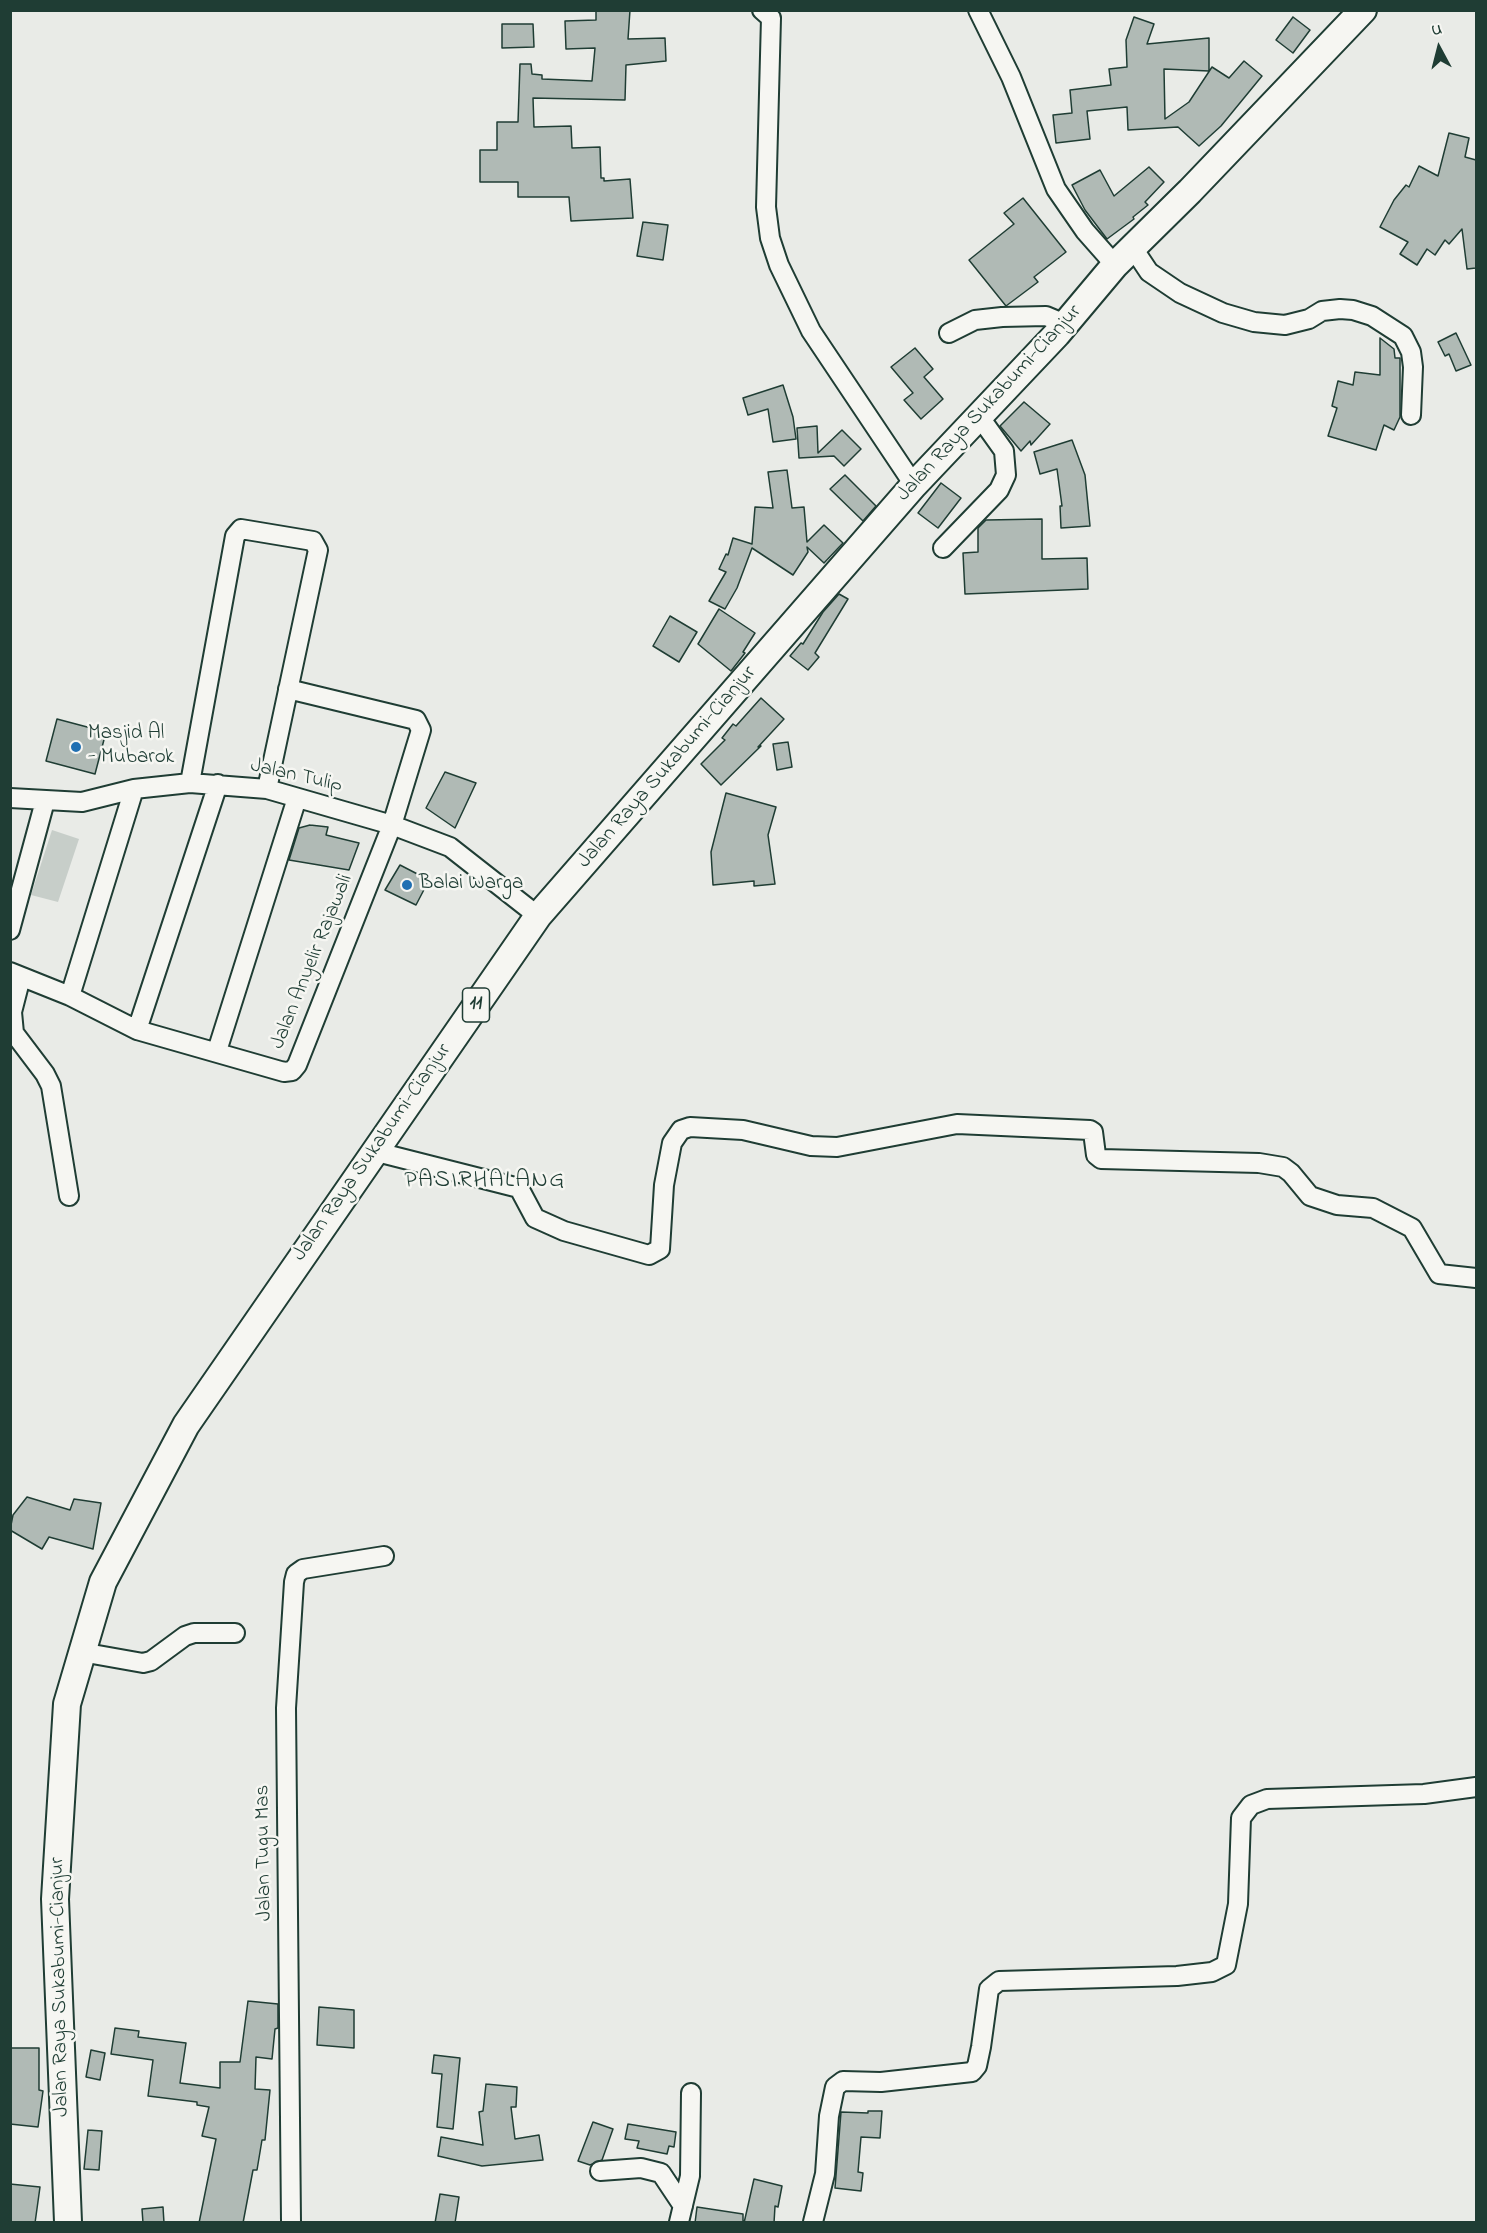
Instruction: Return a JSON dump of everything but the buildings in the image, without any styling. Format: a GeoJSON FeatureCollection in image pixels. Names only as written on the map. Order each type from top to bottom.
{"type":"FeatureCollection","features":[{"type":"Feature","properties":{"kind":"highway","name":"Jalan Raya Sukabumi-Cianjur"},"geometry":{"type":"LineString","coordinates":[[68,2223],[55,1899],[67,1704],[103,1582],[186,1425],[538,916],[914,485],[1065,324],[1124,256],[1343,20],[1363,10]]}},
{"type":"Feature","properties":{"kind":"street"},"geometry":{"type":"LineString","coordinates":[[762,10],[771,18],[766,207],[770,238],[778,265],[811,331],[914,485]]}},
{"type":"Feature","properties":{"kind":"street"},"geometry":{"type":"LineString","coordinates":[[978,10],[1011,77],[1056,189],[1085,231],[1180,293],[1223,313],[1254,322],[1285,325],[1309,319],[1322,311],[1340,309],[1353,310],[1372,316],[1403,336],[1408,344],[1413,367],[1411,415]]}},
{"type":"Feature","properties":{"kind":"street"},"geometry":{"type":"LineString","coordinates":[[949,333],[975,320],[1021,316],[1046,316],[1065,324]]}},
{"type":"Feature","properties":{"kind":"street"},"geometry":{"type":"LineString","coordinates":[[943,548],[999,490],[1006,475],[1004,451],[979,416]]}},
{"type":"Feature","properties":{"kind":"street"},"geometry":{"type":"LineString","coordinates":[[190,783],[235,536],[241,529],[314,541],[318,550],[267,789]]}},
{"type":"Feature","properties":{"kind":"street","name":"Jalan Anyelir Rajawali"},"geometry":{"type":"LineString","coordinates":[[16,975],[70,996],[137,1030],[284,1071],[292,1071],[297,1065],[392,825],[421,730],[416,720],[288,689]]}},
{"type":"Feature","properties":{"kind":"street","name":"Jalan Tulip"},"geometry":{"type":"LineString","coordinates":[[10,798],[82,802],[134,789],[190,783],[267,789],[392,825],[450,847],[538,916]]}},
{"type":"Feature","properties":{"kind":"street"},"geometry":{"type":"LineString","coordinates":[[137,1030],[218,784]]}},
{"type":"Feature","properties":{"kind":"street"},"geometry":{"type":"LineString","coordinates":[[70,996],[134,789]]}},
{"type":"Feature","properties":{"kind":"street"},"geometry":{"type":"LineString","coordinates":[[217,1051],[297,798]]}},
{"type":"Feature","properties":{"kind":"street"},"geometry":{"type":"LineString","coordinates":[[10,930],[15,886],[45,801]]}},
{"type":"Feature","properties":{"kind":"street"},"geometry":{"type":"LineString","coordinates":[[16,975],[11,1023],[14,1033],[45,1074],[51,1086],[69,1196]]}},
{"type":"Feature","properties":{"kind":"street"},"geometry":{"type":"LineString","coordinates":[[374,1151],[519,1188],[535,1218],[564,1231],[649,1255],[660,1250],[664,1185],[672,1143],[681,1130],[690,1127],[743,1130],[812,1146],[837,1147],[957,1124],[1090,1130],[1093,1132],[1096,1155],[1101,1159],[1259,1163],[1283,1167],[1310,1196],[1337,1205],[1373,1208],[1412,1228],[1439,1274],[1476,1278]]}},
{"type":"Feature","properties":{"kind":"street","name":"Jalan Tugu Mas"},"geometry":{"type":"LineString","coordinates":[[291,2223],[286,1708],[294,1582],[296,1574],[303,1569],[384,1556]]}},
{"type":"Feature","properties":{"kind":"street"},"geometry":{"type":"LineString","coordinates":[[81,1652],[142,1663],[151,1661],[184,1636],[194,1633],[235,1633]]}},
{"type":"Feature","properties":{"kind":"street"},"geometry":{"type":"LineString","coordinates":[[813,2223],[825,2174],[829,2116],[835,2087],[843,2082],[881,2082],[972,2072],[979,2056],[989,1989],[999,1981],[1177,1976],[1212,1971],[1226,1965],[1238,1904],[1241,1818],[1251,1805],[1267,1799],[1424,1794],[1476,1787]]}},
{"type":"Feature","properties":{"kind":"street"},"geometry":{"type":"LineString","coordinates":[[681,2214],[690,2176],[691,2093]]}},
{"type":"Feature","properties":{"kind":"street"},"geometry":{"type":"LineString","coordinates":[[600,2171],[641,2168],[661,2173],[681,2214]]}},
{"type":"Feature","properties":{"kind":"shaded area"},"geometry":{"type":"Polygon","coordinates":[[[52,830],[79,839],[58,902],[31,895],[52,830]]]}},
{"type":"Feature","properties":{"kind":"place","name":"Masjid Al - Mubarok"},"geometry":{"type":"Point","coordinates":[76,747]}},
{"type":"Feature","properties":{"kind":"place","name":"Balai Warga"},"geometry":{"type":"Point","coordinates":[407,885]}},
{"type":"Feature","properties":{"kind":"district","name":"PASIRHALANG"},"geometry":{"type":"Point","coordinates":[485,1182]}}]}
